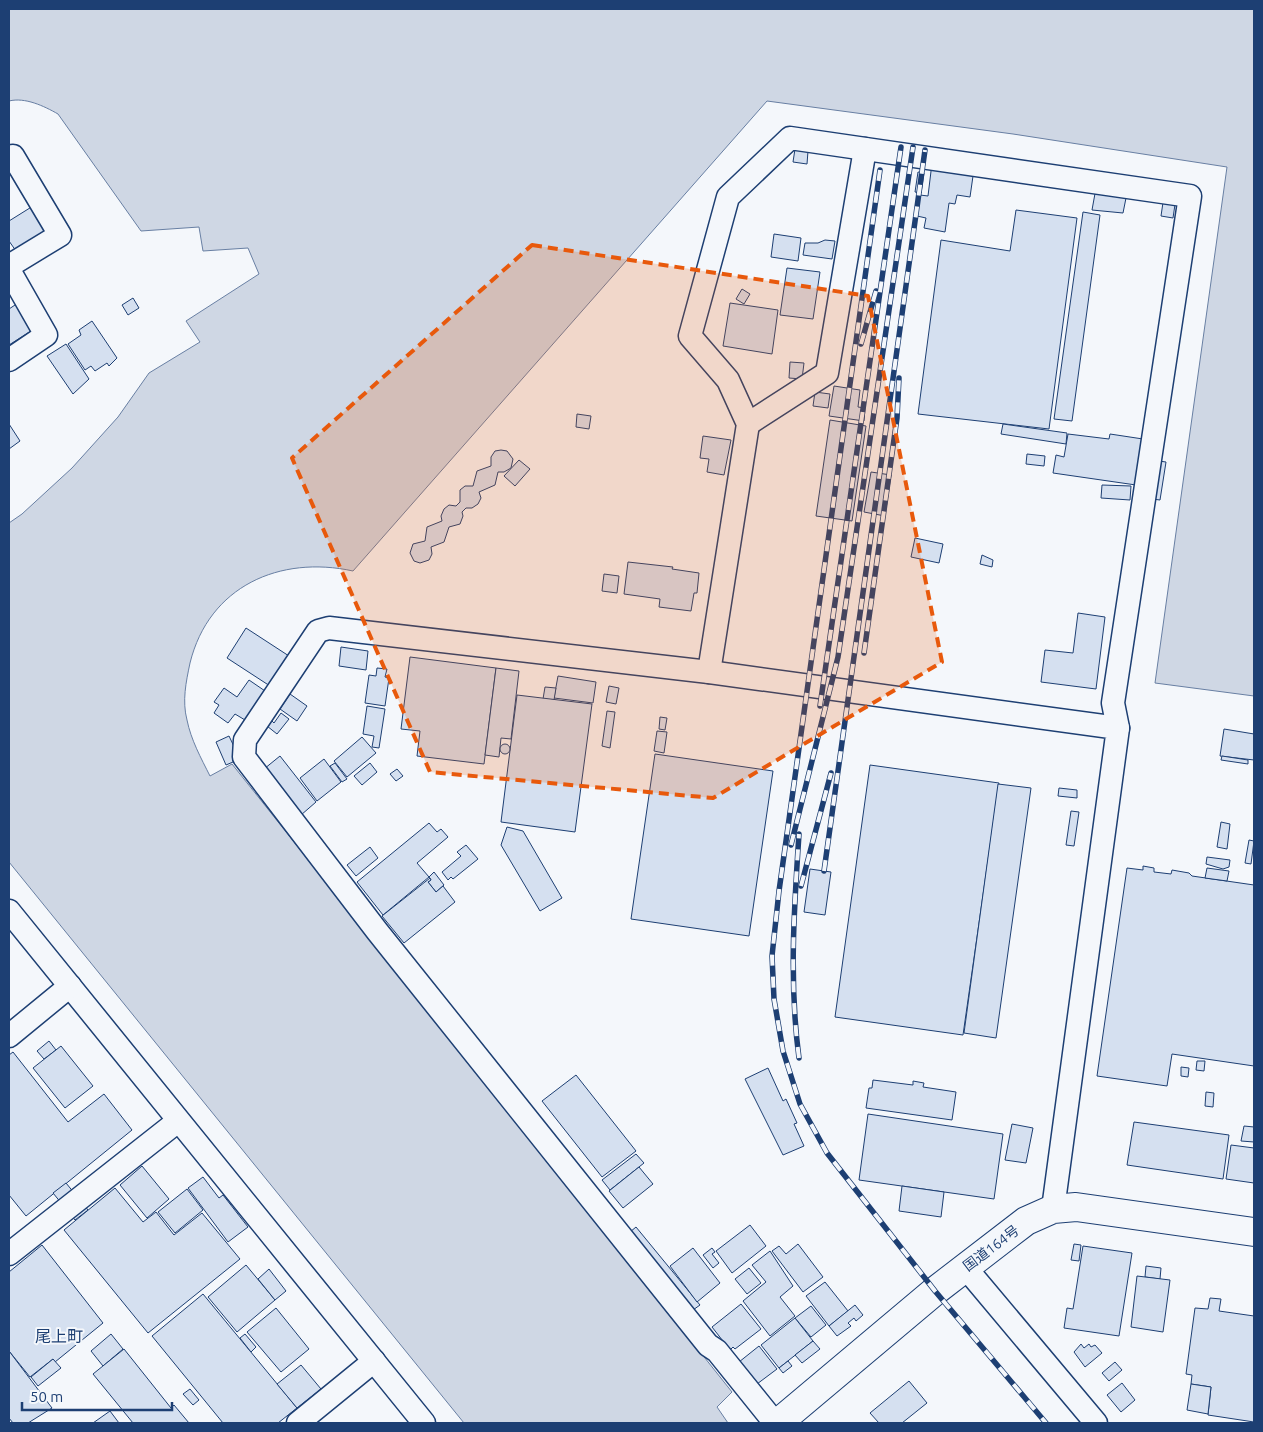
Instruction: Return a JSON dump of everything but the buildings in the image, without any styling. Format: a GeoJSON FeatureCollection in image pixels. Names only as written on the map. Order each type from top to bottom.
{"type":"FeatureCollection","features":[{"type":"Feature","properties":{"kind":"highway","name":"国道164号"},"geometry":{"type":"LineString","coordinates":[[776,1423],[964,1268],[1026,1221],[1053,1209],[1076,1207],[1254,1232]]}},
{"type":"Feature","properties":{"kind":"street"},"geometry":{"type":"LineString","coordinates":[[709,672],[748,424],[728,380],[690,336],[728,197],[790,138],[1190,196],[1113,703],[1118,728],[1053,1209]]}},
{"type":"Feature","properties":{"kind":"street"},"geometry":{"type":"LineString","coordinates":[[748,424],[827,373],[865,149]]}},
{"type":"Feature","properties":{"kind":"street"},"geometry":{"type":"LineString","coordinates":[[9,158],[13,156],[60,235],[9,268],[46,335],[9,360]]}},
{"type":"Feature","properties":{"kind":"street"},"geometry":{"type":"LineString","coordinates":[[776,1423],[717,1351],[708,1345],[378,931],[244,757],[245,740],[318,631],[329,628],[709,672],[1118,728]]}},
{"type":"Feature","properties":{"kind":"street"},"geometry":{"type":"LineString","coordinates":[[9,911],[424,1423]]}},
{"type":"Feature","properties":{"kind":"street"},"geometry":{"type":"LineString","coordinates":[[9,1036],[70,986]]}},
{"type":"Feature","properties":{"kind":"street"},"geometry":{"type":"LineString","coordinates":[[9,1254],[178,1121]]}},
{"type":"Feature","properties":{"kind":"street"},"geometry":{"type":"LineString","coordinates":[[964,1268],[1096,1423]]}},
{"type":"Feature","properties":{"kind":"street"},"geometry":{"type":"LineString","coordinates":[[298,1423],[374,1361]]}},
{"type":"Feature","properties":{"kind":"highlighted area"},"geometry":{"type":"Polygon","coordinates":[[[532,245],[868,296],[942,662],[713,798],[430,772],[292,458],[532,245]]]}},
{"type":"Feature","properties":{"kind":"shaded area"},"geometry":{"type":"Polygon","coordinates":[[[9,9],[1254,9],[1254,696],[1155,683],[1227,167],[1013,134],[767,101],[353,571],[326,567],[299,568],[274,573],[251,582],[231,596],[213,614],[199,636],[190,663],[186,684],[185,706],[191,735],[210,776],[232,764],[732,1392],[717,1407],[728,1423],[464,1423],[9,862],[9,523],[22,514],[72,468],[118,417],[149,373],[200,342],[186,321],[259,274],[248,248],[203,251],[199,227],[141,231],[58,114],[28,101],[9,101],[9,9]]]}},
{"type":"Feature","properties":{"kind":"railway"},"geometry":{"type":"LineString","coordinates":[[820,706],[901,147]]}},
{"type":"Feature","properties":{"kind":"railway"},"geometry":{"type":"LineString","coordinates":[[791,845],[838,657],[913,147]]}},
{"type":"Feature","properties":{"kind":"railway"},"geometry":{"type":"LineString","coordinates":[[824,871],[925,150]]}},
{"type":"Feature","properties":{"kind":"railway"},"geometry":{"type":"LineString","coordinates":[[880,170],[779,891],[772,956],[774,999],[783,1051],[800,1104],[827,1153],[935,1291],[1046,1423]]}},
{"type":"Feature","properties":{"kind":"railway"},"geometry":{"type":"LineString","coordinates":[[861,344],[876,291]]}},
{"type":"Feature","properties":{"kind":"railway"},"geometry":{"type":"LineString","coordinates":[[864,653],[897,418],[899,378]]}},
{"type":"Feature","properties":{"kind":"railway"},"geometry":{"type":"LineString","coordinates":[[801,886],[831,773]]}},
{"type":"Feature","properties":{"kind":"railway"},"geometry":{"type":"LineString","coordinates":[[799,834],[793,974],[799,1058]]}},
{"type":"Feature","properties":{"kind":"district","name":"尾上町"},"geometry":{"type":"Point","coordinates":[59,1336]}}]}
